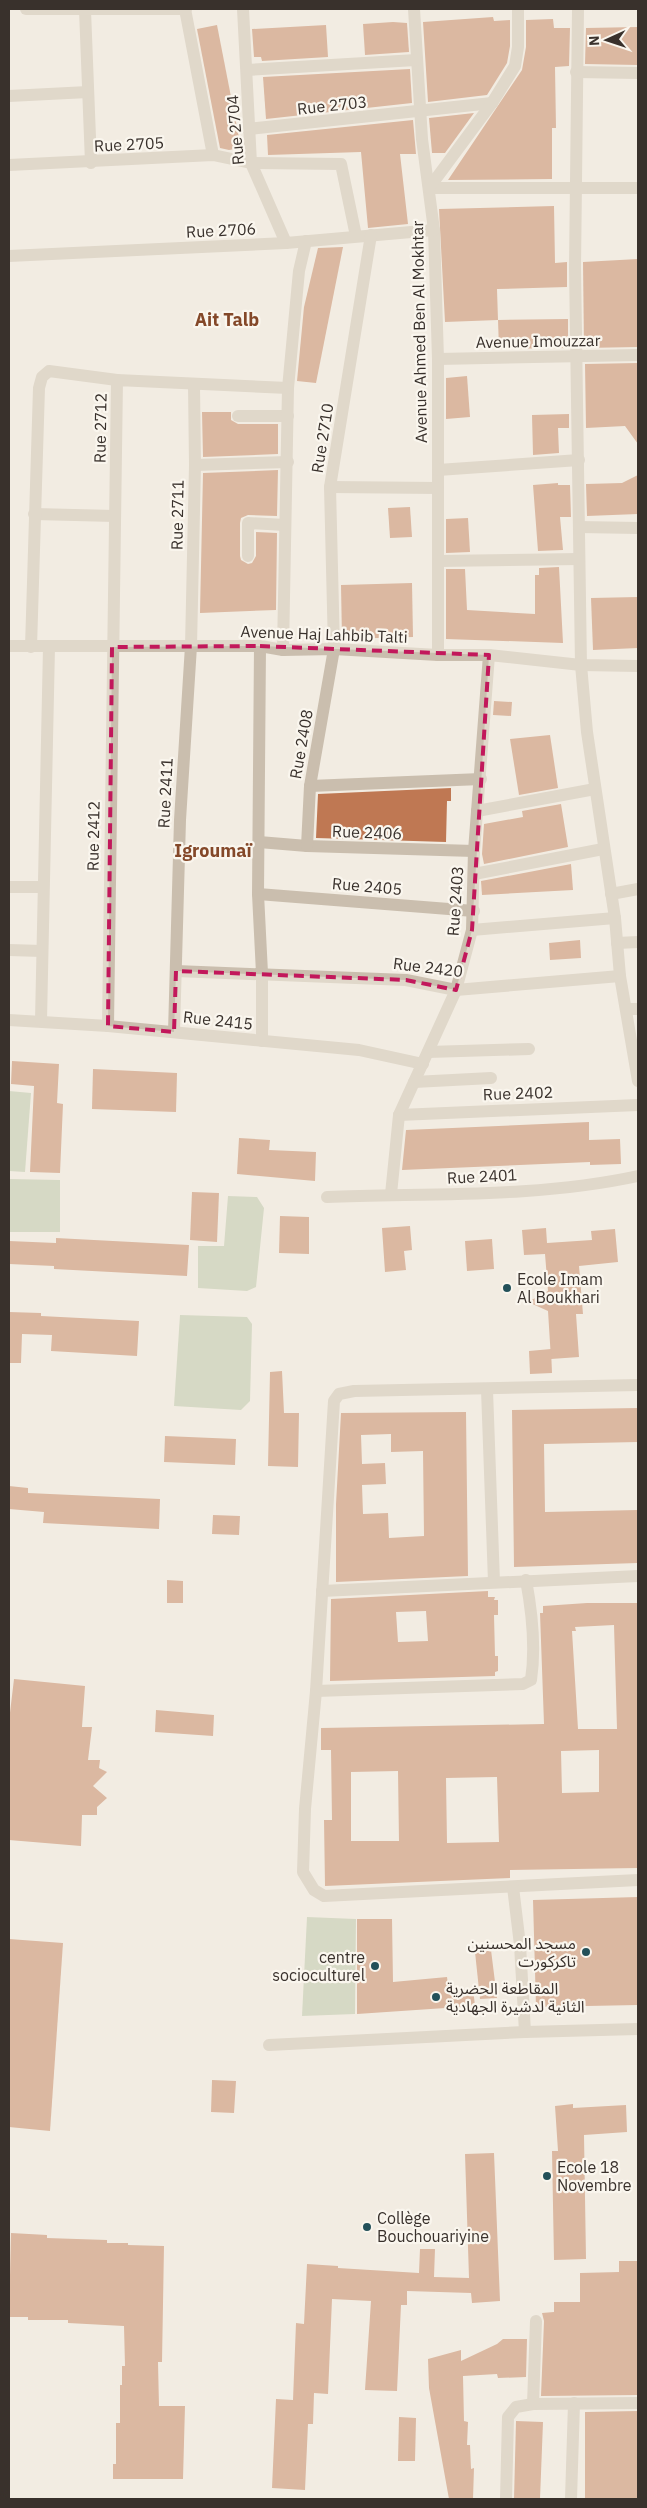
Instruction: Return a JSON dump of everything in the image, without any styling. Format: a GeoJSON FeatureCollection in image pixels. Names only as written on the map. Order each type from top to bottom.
{"type":"FeatureCollection","features":[{"type":"Feature","properties":{"kind":"street"},"geometry":{"type":"LineString","coordinates":[[26,9],[186,9],[213,155]]}},
{"type":"Feature","properties":{"kind":"street","name":"Rue 2704"},"geometry":{"type":"LineString","coordinates":[[243,9],[248,70],[248,129],[251,164],[286,243]]}},
{"type":"Feature","properties":{"kind":"street","name":"Avenue Ahmed Ben Al Mokhtar"},"geometry":{"type":"LineString","coordinates":[[414,9],[420,112],[434,230],[438,359],[438,655]]}},
{"type":"Feature","properties":{"kind":"street"},"geometry":{"type":"LineString","coordinates":[[429,188],[492,103],[515,66],[518,47],[518,9]]}},
{"type":"Feature","properties":{"kind":"street"},"geometry":{"type":"LineString","coordinates":[[578,9],[575,268],[578,357],[581,665],[587,732],[615,918],[620,976],[632,1009],[638,1081]]}},
{"type":"Feature","properties":{"kind":"street"},"geometry":{"type":"LineString","coordinates":[[85,10],[92,163]]}},
{"type":"Feature","properties":{"kind":"street"},"geometry":{"type":"LineString","coordinates":[[248,70],[416,60]]}},
{"type":"Feature","properties":{"kind":"street"},"geometry":{"type":"LineString","coordinates":[[576,72],[638,73]]}},
{"type":"Feature","properties":{"kind":"street"},"geometry":{"type":"LineString","coordinates":[[9,96],[88,92]]}},
{"type":"Feature","properties":{"kind":"street","name":"Rue 2703"},"geometry":{"type":"LineString","coordinates":[[248,129],[492,103]]}},
{"type":"Feature","properties":{"kind":"street","name":"Rue 2705"},"geometry":{"type":"LineString","coordinates":[[9,165],[92,163],[213,155],[251,164],[341,164],[356,236]]}},
{"type":"Feature","properties":{"kind":"street"},"geometry":{"type":"LineString","coordinates":[[429,188],[638,188]]}},
{"type":"Feature","properties":{"kind":"street","name":"Rue 2706"},"geometry":{"type":"LineString","coordinates":[[9,256],[286,243],[434,230]]}},
{"type":"Feature","properties":{"kind":"street","name":"Rue 2710"},"geometry":{"type":"LineString","coordinates":[[334,649],[330,487],[371,235]]}},
{"type":"Feature","properties":{"kind":"street"},"geometry":{"type":"LineString","coordinates":[[282,650],[288,462],[288,388],[299,271],[306,241]]}},
{"type":"Feature","properties":{"kind":"street","name":"Avenue Imouzzar"},"geometry":{"type":"LineString","coordinates":[[438,359],[638,355]]}},
{"type":"Feature","properties":{"kind":"street"},"geometry":{"type":"LineString","coordinates":[[31,647],[39,388],[42,377],[49,371],[117,380]]}},
{"type":"Feature","properties":{"kind":"street","name":"Rue 2712"},"geometry":{"type":"LineString","coordinates":[[112,647],[117,380],[288,388]]}},
{"type":"Feature","properties":{"kind":"street","name":"Rue 2711"},"geometry":{"type":"LineString","coordinates":[[191,646],[195,465],[194,385]]}},
{"type":"Feature","properties":{"kind":"street"},"geometry":{"type":"LineString","coordinates":[[238,416],[288,416]]}},
{"type":"Feature","properties":{"kind":"street"},"geometry":{"type":"LineString","coordinates":[[438,470],[579,460]]}},
{"type":"Feature","properties":{"kind":"street"},"geometry":{"type":"LineString","coordinates":[[195,465],[288,462]]}},
{"type":"Feature","properties":{"kind":"street"},"geometry":{"type":"LineString","coordinates":[[330,487],[438,488]]}},
{"type":"Feature","properties":{"kind":"street"},"geometry":{"type":"LineString","coordinates":[[34,514],[115,516]]}},
{"type":"Feature","properties":{"kind":"street"},"geometry":{"type":"LineString","coordinates":[[248,556],[248,523],[285,525]]}},
{"type":"Feature","properties":{"kind":"street"},"geometry":{"type":"LineString","coordinates":[[579,527],[638,528]]}},
{"type":"Feature","properties":{"kind":"street"},"geometry":{"type":"LineString","coordinates":[[439,561],[579,559]]}},
{"type":"Feature","properties":{"kind":"street","name":"Avenue Haj Lahbib Talti"},"geometry":{"type":"LineString","coordinates":[[9,646],[260,646],[282,650],[334,649],[489,656],[581,665],[638,666]]}},
{"type":"Feature","properties":{"kind":"street","name":"Rue 2411"},"geometry":{"type":"LineString","coordinates":[[174,1032],[180,820],[191,646]]}},
{"type":"Feature","properties":{"kind":"street"},"geometry":{"type":"LineString","coordinates":[[260,646],[258,894],[262,973],[262,1042]]}},
{"type":"Feature","properties":{"kind":"street"},"geometry":{"type":"LineString","coordinates":[[41,1021],[49,647]]}},
{"type":"Feature","properties":{"kind":"street","name":"Rue 2412"},"geometry":{"type":"LineString","coordinates":[[108,1026],[112,647]]}},
{"type":"Feature","properties":{"kind":"street","name":"Rue 2408"},"geometry":{"type":"LineString","coordinates":[[308,846],[310,786],[334,649]]}},
{"type":"Feature","properties":{"kind":"street","name":"Rue 2403"},"geometry":{"type":"LineString","coordinates":[[391,1194],[399,1114],[456,990],[472,930],[474,911],[474,851],[489,656]]}},
{"type":"Feature","properties":{"kind":"street"},"geometry":{"type":"LineString","coordinates":[[310,786],[481,779]]}},
{"type":"Feature","properties":{"kind":"street"},"geometry":{"type":"LineString","coordinates":[[477,811],[595,788]]}},
{"type":"Feature","properties":{"kind":"street","name":"Rue 2406"},"geometry":{"type":"LineString","coordinates":[[259,842],[308,846],[474,851]]}},
{"type":"Feature","properties":{"kind":"street"},"geometry":{"type":"LineString","coordinates":[[474,874],[604,849]]}},
{"type":"Feature","properties":{"kind":"street"},"geometry":{"type":"LineString","coordinates":[[9,887],[43,888]]}},
{"type":"Feature","properties":{"kind":"street"},"geometry":{"type":"LineString","coordinates":[[611,894],[638,890]]}},
{"type":"Feature","properties":{"kind":"street","name":"Rue 2405"},"geometry":{"type":"LineString","coordinates":[[258,894],[474,911]]}},
{"type":"Feature","properties":{"kind":"street"},"geometry":{"type":"LineString","coordinates":[[472,930],[615,918]]}},
{"type":"Feature","properties":{"kind":"street"},"geometry":{"type":"LineString","coordinates":[[617,943],[638,942]]}},
{"type":"Feature","properties":{"kind":"street"},"geometry":{"type":"LineString","coordinates":[[9,950],[42,951]]}},
{"type":"Feature","properties":{"kind":"street","name":"Rue 2420"},"geometry":{"type":"LineString","coordinates":[[176,971],[406,980],[456,990],[620,976]]}},
{"type":"Feature","properties":{"kind":"street","name":"Rue 2415"},"geometry":{"type":"LineString","coordinates":[[9,1020],[108,1026],[359,1050],[423,1064]]}},
{"type":"Feature","properties":{"kind":"street"},"geometry":{"type":"LineString","coordinates":[[428,1052],[529,1049]]}},
{"type":"Feature","properties":{"kind":"street"},"geometry":{"type":"LineString","coordinates":[[414,1082],[491,1078]]}},
{"type":"Feature","properties":{"kind":"street","name":"Rue 2402"},"geometry":{"type":"LineString","coordinates":[[399,1114],[638,1105]]}},
{"type":"Feature","properties":{"kind":"street","name":"Rue 2401"},"geometry":{"type":"LineString","coordinates":[[327,1197],[443,1194],[552,1188],[638,1176]]}},
{"type":"Feature","properties":{"kind":"street"},"geometry":{"type":"LineString","coordinates":[[638,1386],[354,1391],[339,1394],[332,1406],[316,1691],[305,1808],[303,1872],[314,1890],[324,1896],[513,1887],[546,1883],[638,1880]]}},
{"type":"Feature","properties":{"kind":"street"},"geometry":{"type":"LineString","coordinates":[[488,1390],[494,1582]]}},
{"type":"Feature","properties":{"kind":"street"},"geometry":{"type":"LineString","coordinates":[[322,1591],[638,1576]]}},
{"type":"Feature","properties":{"kind":"street"},"geometry":{"type":"LineString","coordinates":[[316,1691],[524,1684],[531,1680],[533,1667],[531,1612],[526,1580]]}},
{"type":"Feature","properties":{"kind":"street"},"geometry":{"type":"LineString","coordinates":[[513,1887],[520,1945],[526,2032]]}},
{"type":"Feature","properties":{"kind":"street"},"geometry":{"type":"LineString","coordinates":[[269,2044],[526,2032],[638,2029]]}},
{"type":"Feature","properties":{"kind":"street"},"geometry":{"type":"LineString","coordinates":[[534,2404],[536,2321]]}},
{"type":"Feature","properties":{"kind":"street"},"geometry":{"type":"LineString","coordinates":[[506,2499],[508,2417],[516,2407],[534,2404],[638,2402]]}},
{"type":"Feature","properties":{"kind":"street"},"geometry":{"type":"LineString","coordinates":[[571,2499],[574,2404]]}},
{"type":"Feature","properties":{"kind":"highlighted area"},"geometry":{"type":"Polygon","coordinates":[[[260,646],[489,655],[472,930],[456,990],[406,980],[176,971],[174,1032],[108,1026],[112,647],[260,646]]]}},
{"type":"Feature","properties":{"kind":"green space"},"geometry":{"type":"Polygon","coordinates":[[[9,1091],[31,1093],[25,1172],[9,1171],[9,1091]]]}},
{"type":"Feature","properties":{"kind":"green space"},"geometry":{"type":"Polygon","coordinates":[[[9,1179],[60,1180],[60,1232],[9,1232],[9,1179]]]}},
{"type":"Feature","properties":{"kind":"green space"},"geometry":{"type":"Polygon","coordinates":[[[228,1196],[257,1197],[264,1208],[256,1287],[247,1291],[198,1288],[198,1246],[224,1246],[228,1196]]]}},
{"type":"Feature","properties":{"kind":"green space"},"geometry":{"type":"Polygon","coordinates":[[[180,1315],[247,1317],[252,1324],[250,1401],[241,1410],[174,1406],[180,1315]]]}},
{"type":"Feature","properties":{"kind":"green space"},"geometry":{"type":"Polygon","coordinates":[[[307,1917],[356,1919],[355,2014],[302,2016],[307,1917]]]}},
{"type":"Feature","properties":{"kind":"building"},"geometry":{"type":"Polygon","coordinates":[[[493,17],[494,21],[510,20],[510,46],[507,63],[487,95],[428,102],[423,22],[493,17]]]}},
{"type":"Feature","properties":{"kind":"building"},"geometry":{"type":"Polygon","coordinates":[[[553,19],[554,28],[570,28],[569,66],[555,67],[556,128],[552,128],[552,179],[448,180],[522,70],[526,47],[526,20],[553,19]]]}},
{"type":"Feature","properties":{"kind":"building"},"geometry":{"type":"Polygon","coordinates":[[[407,23],[409,52],[365,55],[363,24],[407,23]]]}},
{"type":"Feature","properties":{"kind":"building"},"geometry":{"type":"Polygon","coordinates":[[[217,25],[241,148],[229,150],[220,148],[197,29],[217,25]]]}},
{"type":"Feature","properties":{"kind":"building"},"geometry":{"type":"Polygon","coordinates":[[[326,25],[328,57],[262,61],[261,57],[254,57],[252,29],[326,25]]]}},
{"type":"Feature","properties":{"kind":"building"},"geometry":{"type":"Polygon","coordinates":[[[638,27],[638,65],[585,64],[586,28],[638,27]]]}},
{"type":"Feature","properties":{"kind":"building"},"geometry":{"type":"Polygon","coordinates":[[[410,69],[412,103],[266,119],[263,77],[410,69]]]}},
{"type":"Feature","properties":{"kind":"building"},"geometry":{"type":"Polygon","coordinates":[[[474,113],[445,153],[432,153],[429,118],[474,113]]]}},
{"type":"Feature","properties":{"kind":"building"},"geometry":{"type":"Polygon","coordinates":[[[413,120],[416,154],[400,154],[408,224],[368,228],[361,152],[268,155],[267,135],[413,120]]]}},
{"type":"Feature","properties":{"kind":"building"},"geometry":{"type":"Polygon","coordinates":[[[554,206],[555,263],[567,262],[567,287],[497,289],[498,320],[445,322],[439,209],[554,206]]]}},
{"type":"Feature","properties":{"kind":"building"},"geometry":{"type":"Polygon","coordinates":[[[343,247],[316,383],[297,381],[304,307],[318,248],[343,247]]]}},
{"type":"Feature","properties":{"kind":"building"},"geometry":{"type":"Polygon","coordinates":[[[638,259],[638,347],[584,348],[583,262],[638,259]]]}},
{"type":"Feature","properties":{"kind":"building"},"geometry":{"type":"Polygon","coordinates":[[[568,319],[568,348],[499,349],[498,320],[568,319]]]}},
{"type":"Feature","properties":{"kind":"building"},"geometry":{"type":"Polygon","coordinates":[[[638,363],[638,444],[625,426],[586,428],[585,364],[638,363]]]}},
{"type":"Feature","properties":{"kind":"building"},"geometry":{"type":"Polygon","coordinates":[[[467,376],[470,417],[446,419],[446,378],[467,376]]]}},
{"type":"Feature","properties":{"kind":"building"},"geometry":{"type":"Polygon","coordinates":[[[202,412],[231,412],[231,420],[238,424],[278,424],[278,454],[203,457],[202,412]]]}},
{"type":"Feature","properties":{"kind":"building"},"geometry":{"type":"Polygon","coordinates":[[[569,414],[569,428],[558,428],[559,453],[533,455],[532,415],[569,414]]]}},
{"type":"Feature","properties":{"kind":"building"},"geometry":{"type":"Polygon","coordinates":[[[278,470],[277,516],[248,515],[241,518],[240,523],[240,556],[241,560],[248,564],[252,563],[256,556],[256,532],[277,533],[276,610],[200,613],[203,473],[278,470]]]}},
{"type":"Feature","properties":{"kind":"building"},"geometry":{"type":"Polygon","coordinates":[[[638,475],[638,514],[587,516],[586,484],[622,483],[638,475]]]}},
{"type":"Feature","properties":{"kind":"building"},"geometry":{"type":"Polygon","coordinates":[[[558,483],[558,485],[570,485],[571,517],[560,517],[563,550],[538,551],[533,485],[558,483]]]}},
{"type":"Feature","properties":{"kind":"building"},"geometry":{"type":"Polygon","coordinates":[[[410,507],[412,537],[390,538],[388,508],[410,507]]]}},
{"type":"Feature","properties":{"kind":"building"},"geometry":{"type":"Polygon","coordinates":[[[468,518],[470,552],[446,553],[446,519],[468,518]]]}},
{"type":"Feature","properties":{"kind":"building"},"geometry":{"type":"Polygon","coordinates":[[[559,567],[563,643],[446,639],[446,569],[465,569],[467,610],[535,614],[535,575],[539,575],[539,568],[559,567]]]}},
{"type":"Feature","properties":{"kind":"building"},"geometry":{"type":"Polygon","coordinates":[[[412,583],[413,637],[342,639],[341,585],[412,583]]]}},
{"type":"Feature","properties":{"kind":"building"},"geometry":{"type":"Polygon","coordinates":[[[638,597],[638,648],[593,650],[591,598],[638,597]]]}},
{"type":"Feature","properties":{"kind":"building"},"geometry":{"type":"Polygon","coordinates":[[[494,701],[512,702],[511,716],[493,715],[494,701]]]}},
{"type":"Feature","properties":{"kind":"building"},"geometry":{"type":"Polygon","coordinates":[[[550,735],[558,788],[519,795],[510,739],[550,735]]]}},
{"type":"Feature","properties":{"kind":"building"},"geometry":{"type":"Polygon","coordinates":[[[451,788],[451,801],[447,801],[446,842],[316,838],[318,794],[451,788]]]}},
{"type":"Feature","properties":{"kind":"building"},"geometry":{"type":"Polygon","coordinates":[[[561,804],[568,847],[484,864],[482,854],[484,824],[523,817],[522,811],[561,804]]]}},
{"type":"Feature","properties":{"kind":"building"},"geometry":{"type":"Polygon","coordinates":[[[571,864],[573,890],[482,895],[481,881],[571,864]]]}},
{"type":"Feature","properties":{"kind":"building"},"geometry":{"type":"Polygon","coordinates":[[[580,940],[581,958],[550,960],[549,943],[580,940]]]}},
{"type":"Feature","properties":{"kind":"building"},"geometry":{"type":"Polygon","coordinates":[[[12,1061],[59,1064],[57,1103],[63,1104],[60,1173],[30,1172],[34,1086],[11,1084],[12,1061]]]}},
{"type":"Feature","properties":{"kind":"building"},"geometry":{"type":"Polygon","coordinates":[[[93,1069],[177,1073],[176,1112],[92,1109],[93,1069]]]}},
{"type":"Feature","properties":{"kind":"building"},"geometry":{"type":"Polygon","coordinates":[[[589,1122],[589,1140],[620,1139],[621,1164],[590,1165],[590,1162],[402,1170],[406,1130],[589,1122]]]}},
{"type":"Feature","properties":{"kind":"building"},"geometry":{"type":"Polygon","coordinates":[[[239,1138],[270,1140],[269,1150],[316,1152],[315,1181],[237,1174],[239,1138]]]}},
{"type":"Feature","properties":{"kind":"building"},"geometry":{"type":"Polygon","coordinates":[[[192,1192],[219,1193],[217,1242],[190,1240],[192,1192]]]}},
{"type":"Feature","properties":{"kind":"building"},"geometry":{"type":"Polygon","coordinates":[[[280,1216],[309,1217],[309,1254],[279,1253],[280,1216]]]}},
{"type":"Feature","properties":{"kind":"building"},"geometry":{"type":"Polygon","coordinates":[[[410,1226],[412,1250],[404,1251],[406,1270],[385,1272],[382,1228],[410,1226]]]}},
{"type":"Feature","properties":{"kind":"building"},"geometry":{"type":"Polygon","coordinates":[[[546,1228],[547,1243],[592,1240],[591,1231],[615,1229],[618,1262],[579,1266],[583,1314],[576,1314],[579,1357],[551,1359],[548,1311],[528,1302],[548,1291],[545,1254],[524,1255],[522,1230],[546,1228]]]}},
{"type":"Feature","properties":{"kind":"building"},"geometry":{"type":"Polygon","coordinates":[[[56,1238],[189,1245],[187,1276],[54,1269],[54,1266],[9,1264],[9,1241],[56,1243],[56,1238]]]}},
{"type":"Feature","properties":{"kind":"building"},"geometry":{"type":"Polygon","coordinates":[[[492,1239],[494,1269],[467,1271],[465,1241],[492,1239]]]}},
{"type":"Feature","properties":{"kind":"building"},"geometry":{"type":"Polygon","coordinates":[[[9,1312],[41,1313],[41,1316],[139,1321],[137,1356],[51,1351],[52,1335],[22,1334],[21,1363],[9,1363],[9,1312]]]}},
{"type":"Feature","properties":{"kind":"building"},"geometry":{"type":"Polygon","coordinates":[[[551,1349],[552,1373],[530,1374],[529,1351],[551,1349]]]}},
{"type":"Feature","properties":{"kind":"building"},"geometry":{"type":"Polygon","coordinates":[[[282,1371],[284,1413],[299,1413],[298,1467],[268,1466],[270,1372],[282,1371]]]}},
{"type":"Feature","properties":{"kind":"building"},"geometry":{"type":"Polygon","coordinates":[[[638,1408],[638,1442],[544,1444],[545,1512],[638,1510],[638,1563],[514,1567],[512,1410],[638,1408]]]}},
{"type":"Feature","properties":{"kind":"building"},"geometry":{"type":"Polygon","coordinates":[[[466,1412],[468,1576],[336,1582],[336,1504],[341,1413],[466,1412]],[[391,1434],[361,1435],[362,1464],[385,1463],[386,1484],[362,1485],[363,1514],[388,1513],[389,1538],[424,1536],[423,1451],[391,1452],[391,1434]]]}},
{"type":"Feature","properties":{"kind":"building"},"geometry":{"type":"Polygon","coordinates":[[[165,1436],[236,1439],[235,1465],[164,1462],[165,1436]]]}},
{"type":"Feature","properties":{"kind":"building"},"geometry":{"type":"Polygon","coordinates":[[[9,1486],[28,1488],[28,1493],[160,1499],[159,1529],[43,1523],[44,1512],[9,1509],[9,1486]]]}},
{"type":"Feature","properties":{"kind":"building"},"geometry":{"type":"Polygon","coordinates":[[[213,1515],[240,1516],[239,1535],[212,1534],[213,1515]]]}},
{"type":"Feature","properties":{"kind":"building"},"geometry":{"type":"Polygon","coordinates":[[[167,1580],[183,1581],[183,1603],[167,1603],[167,1580]]]}},
{"type":"Feature","properties":{"kind":"building"},"geometry":{"type":"Polygon","coordinates":[[[488,1591],[488,1597],[495,1597],[494,1600],[498,1600],[498,1615],[494,1615],[495,1656],[498,1656],[498,1671],[495,1672],[495,1676],[330,1681],[331,1599],[488,1591]],[[426,1611],[396,1612],[398,1642],[428,1641],[426,1611]]]}},
{"type":"Feature","properties":{"kind":"building"},"geometry":{"type":"Polygon","coordinates":[[[587,1603],[638,1603],[638,1868],[510,1870],[510,1878],[325,1886],[324,1820],[332,1820],[331,1750],[321,1750],[321,1728],[544,1724],[540,1613],[543,1613],[543,1606],[587,1603]],[[614,1625],[575,1627],[576,1631],[572,1631],[578,1729],[617,1729],[614,1625]],[[599,1750],[561,1751],[562,1793],[599,1792],[599,1750]],[[398,1771],[351,1772],[351,1841],[399,1841],[398,1771]],[[497,1777],[446,1778],[447,1843],[499,1842],[497,1777]]]}},
{"type":"Feature","properties":{"kind":"building"},"geometry":{"type":"Polygon","coordinates":[[[14,1679],[85,1686],[82,1727],[92,1727],[88,1760],[100,1760],[99,1768],[107,1772],[93,1786],[107,1798],[97,1807],[97,1815],[82,1815],[81,1846],[9,1840],[9,1721],[14,1679]]]}},
{"type":"Feature","properties":{"kind":"building"},"geometry":{"type":"Polygon","coordinates":[[[156,1710],[214,1715],[213,1736],[155,1732],[156,1710]]]}},
{"type":"Feature","properties":{"kind":"building","name":"مسجد المحسنين تاكركورت"},"geometry":{"type":"Polygon","coordinates":[[[638,1897],[638,2005],[536,2007],[533,1900],[638,1897]]]}},
{"type":"Feature","properties":{"kind":"building","name":"centre socioculturel"},"geometry":{"type":"Polygon","coordinates":[[[357,1919],[392,1919],[393,1982],[447,1977],[449,1992],[473,1988],[475,2006],[357,2014],[357,1919]]]}},
{"type":"Feature","properties":{"kind":"building"},"geometry":{"type":"Polygon","coordinates":[[[9,1939],[63,1943],[50,2131],[9,2127],[9,1939]]]}},
{"type":"Feature","properties":{"kind":"building"},"geometry":{"type":"Polygon","coordinates":[[[491,1950],[497,1998],[480,1999],[475,1952],[491,1950]]]}},
{"type":"Feature","properties":{"kind":"building"},"geometry":{"type":"Polygon","coordinates":[[[212,2080],[236,2081],[234,2113],[211,2112],[212,2080]]]}},
{"type":"Feature","properties":{"kind":"building"},"geometry":{"type":"Polygon","coordinates":[[[573,2104],[573,2108],[626,2105],[627,2132],[584,2135],[586,2259],[554,2260],[552,2151],[558,2151],[555,2106],[573,2104]]]}},
{"type":"Feature","properties":{"kind":"building"},"geometry":{"type":"Polygon","coordinates":[[[494,2153],[500,2301],[472,2303],[471,2293],[407,2291],[407,2305],[401,2305],[397,2391],[365,2390],[371,2301],[332,2299],[328,2394],[314,2393],[313,2424],[308,2424],[305,2490],[272,2488],[276,2399],[293,2400],[296,2323],[304,2324],[307,2264],[338,2266],[338,2268],[419,2273],[420,2249],[435,2249],[434,2277],[469,2278],[465,2154],[494,2153]]]}},
{"type":"Feature","properties":{"kind":"building"},"geometry":{"type":"Polygon","coordinates":[[[11,2233],[47,2235],[47,2238],[107,2240],[107,2243],[128,2243],[128,2245],[164,2246],[162,2362],[158,2362],[159,2406],[185,2406],[183,2479],[113,2479],[113,2464],[116,2464],[116,2423],[120,2423],[122,2366],[125,2366],[124,2326],[68,2323],[68,2320],[28,2320],[28,2317],[9,2317],[11,2233]]]}},
{"type":"Feature","properties":{"kind":"building"},"geometry":{"type":"Polygon","coordinates":[[[619,2261],[638,2261],[638,2395],[541,2396],[544,2321],[542,2313],[554,2312],[554,2302],[580,2302],[580,2273],[619,2272],[619,2261]]]}},
{"type":"Feature","properties":{"kind":"building"},"geometry":{"type":"Polygon","coordinates":[[[503,2339],[527,2339],[526,2377],[498,2378],[497,2374],[463,2376],[464,2421],[468,2422],[467,2445],[470,2445],[471,2469],[474,2468],[473,2499],[449,2499],[429,2388],[428,2359],[461,2350],[461,2361],[497,2344],[503,2339]]]}},
{"type":"Feature","properties":{"kind":"building"},"geometry":{"type":"Polygon","coordinates":[[[638,2411],[638,2499],[585,2499],[585,2412],[638,2411]]]}},
{"type":"Feature","properties":{"kind":"building"},"geometry":{"type":"Polygon","coordinates":[[[399,2417],[416,2418],[415,2461],[398,2461],[399,2417]]]}},
{"type":"Feature","properties":{"kind":"building"},"geometry":{"type":"Polygon","coordinates":[[[516,2421],[543,2422],[540,2499],[514,2499],[516,2421]]]}},
{"type":"Feature","properties":{"kind":"place","name":"Ecole Imam Al Boukhari"},"geometry":{"type":"Point","coordinates":[507,1288]}},
{"type":"Feature","properties":{"kind":"place","name":"مسجد المحسنين تاكركورت"},"geometry":{"type":"Point","coordinates":[586,1952]}},
{"type":"Feature","properties":{"kind":"place","name":"centre socioculturel"},"geometry":{"type":"Point","coordinates":[375,1966]}},
{"type":"Feature","properties":{"kind":"place","name":"المقاطعة الحضرية الثانية لدشيرة الجهادية"},"geometry":{"type":"Point","coordinates":[436,1997]}},
{"type":"Feature","properties":{"kind":"place","name":"Ecole 18 Novembre"},"geometry":{"type":"Point","coordinates":[547,2176]}},
{"type":"Feature","properties":{"kind":"place","name":"Collège Bouchouariyine"},"geometry":{"type":"Point","coordinates":[367,2227]}},
{"type":"Feature","properties":{"kind":"district","name":"Ait Talb"},"geometry":{"type":"Point","coordinates":[227,320]}},
{"type":"Feature","properties":{"kind":"district","name":"Igroumaï"},"geometry":{"type":"Point","coordinates":[213,851]}}]}
